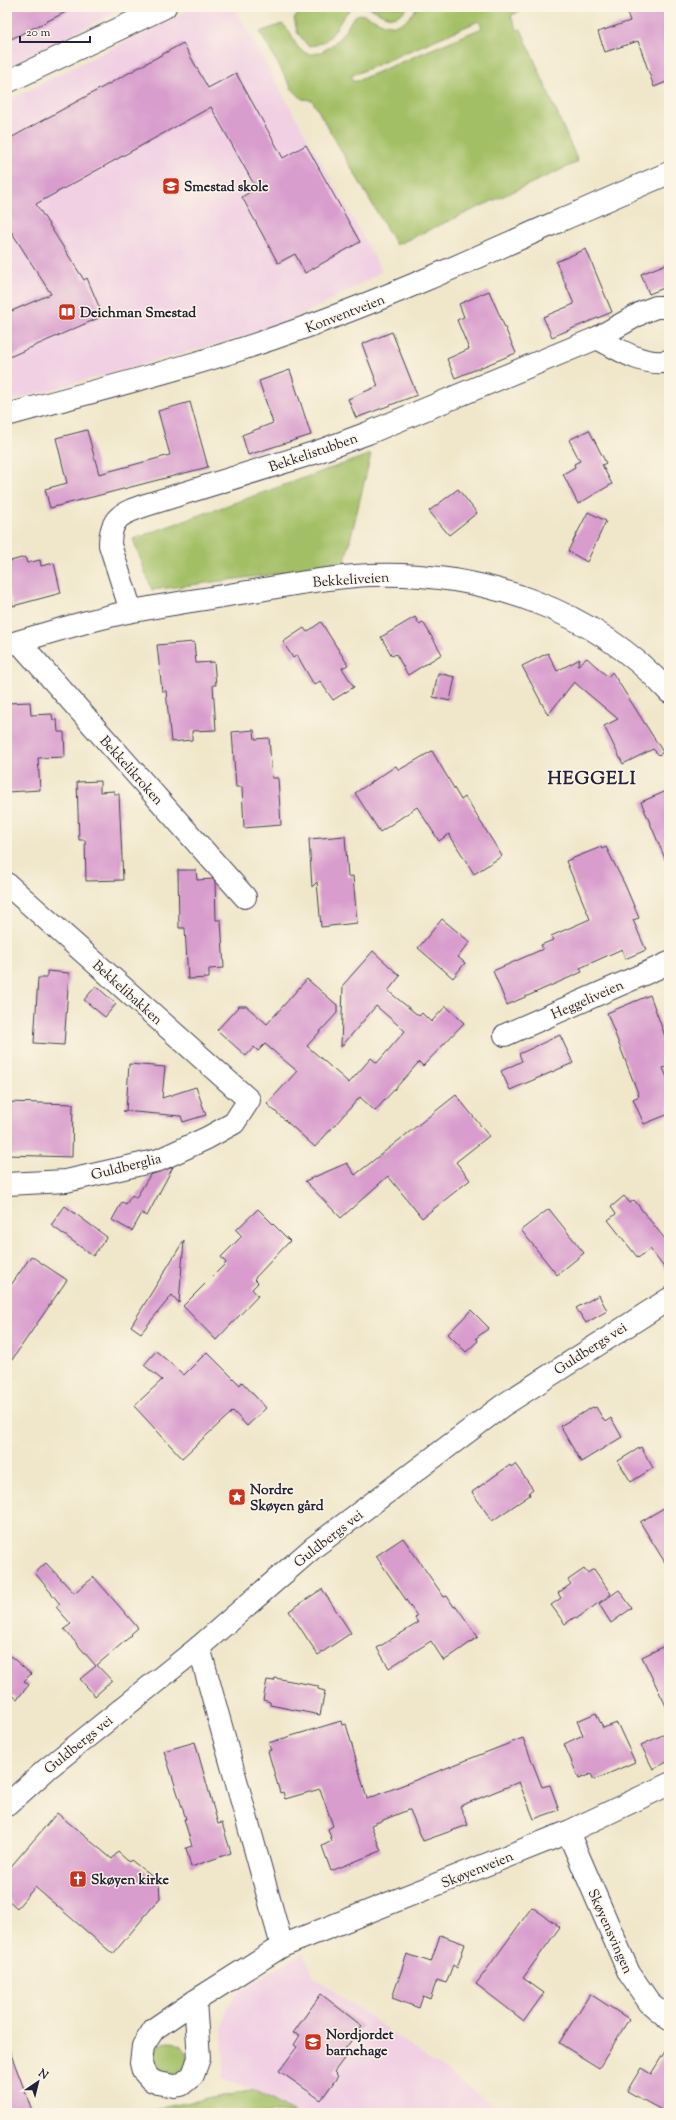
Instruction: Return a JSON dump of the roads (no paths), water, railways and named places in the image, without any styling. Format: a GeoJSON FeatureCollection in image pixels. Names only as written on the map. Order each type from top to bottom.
{"type":"FeatureCollection","features":[{"type":"Feature","properties":{"kind":"street"},"geometry":{"type":"LineString","coordinates":[[7,82],[165,7]]}},
{"type":"Feature","properties":{"kind":"street","name":"Konventveien"},"geometry":{"type":"LineString","coordinates":[[7,415],[166,371],[299,330],[400,292],[538,229],[669,173]]}},
{"type":"Feature","properties":{"kind":"street","name":"Bekkelistubben"},"geometry":{"type":"LineString","coordinates":[[131,611],[110,546],[111,530],[119,516],[146,504],[317,452],[368,433],[597,338],[643,312],[656,307],[669,308]]}},
{"type":"Feature","properties":{"kind":"street"},"geometry":{"type":"LineString","coordinates":[[597,338],[638,358],[652,362],[669,361]]}},
{"type":"Feature","properties":{"kind":"street","name":"Bekkeliveien"},"geometry":{"type":"LineString","coordinates":[[13,644],[131,611],[334,578],[371,575],[404,576],[471,583],[516,593],[539,602],[592,630],[625,652],[669,692]]}},
{"type":"Feature","properties":{"kind":"street","name":"Bekkelikroken"},"geometry":{"type":"LineString","coordinates":[[13,644],[246,897]]}},
{"type":"Feature","properties":{"kind":"street","name":"Bekkelibakken"},"geometry":{"type":"LineString","coordinates":[[7,884],[248,1100]]}},
{"type":"Feature","properties":{"kind":"street","name":"Heggeliveien"},"geometry":{"type":"LineString","coordinates":[[505,1035],[669,963]]}},
{"type":"Feature","properties":{"kind":"street","name":"Guldberglia"},"geometry":{"type":"LineString","coordinates":[[7,1184],[66,1181],[158,1160],[207,1138],[234,1123],[248,1100]]}},
{"type":"Feature","properties":{"kind":"street","name":"Guldbergs vei"},"geometry":{"type":"LineString","coordinates":[[7,1805],[47,1769],[199,1647],[314,1547],[502,1406],[669,1299]]}},
{"type":"Feature","properties":{"kind":"street"},"geometry":{"type":"LineString","coordinates":[[199,1647],[282,1946]]}},
{"type":"Feature","properties":{"kind":"street","name":"Skøyenveien"},"geometry":{"type":"LineString","coordinates":[[195,2001],[282,1946],[568,1832],[669,1784]]}},
{"type":"Feature","properties":{"kind":"street","name":"Skøyensvingen"},"geometry":{"type":"LineString","coordinates":[[568,1832],[629,1973],[649,2002],[669,2019]]}},
{"type":"Feature","properties":{"kind":"place","name":"Smestad skole"},"geometry":{"type":"Point","coordinates":[171,186]}},
{"type":"Feature","properties":{"kind":"place","name":"Deichman Smestad"},"geometry":{"type":"Point","coordinates":[67,312]}},
{"type":"Feature","properties":{"kind":"place","name":"Nordre Skøyen gård"},"geometry":{"type":"Point","coordinates":[237,1497]}},
{"type":"Feature","properties":{"kind":"place","name":"Skøyen kirke"},"geometry":{"type":"Point","coordinates":[78,1879]}},
{"type":"Feature","properties":{"kind":"place","name":"Nordjordet barnehage"},"geometry":{"type":"Point","coordinates":[313,2042]}},
{"type":"Feature","properties":{"kind":"district","name":"HEGGELI"},"geometry":{"type":"Point","coordinates":[592,778]}}]}
